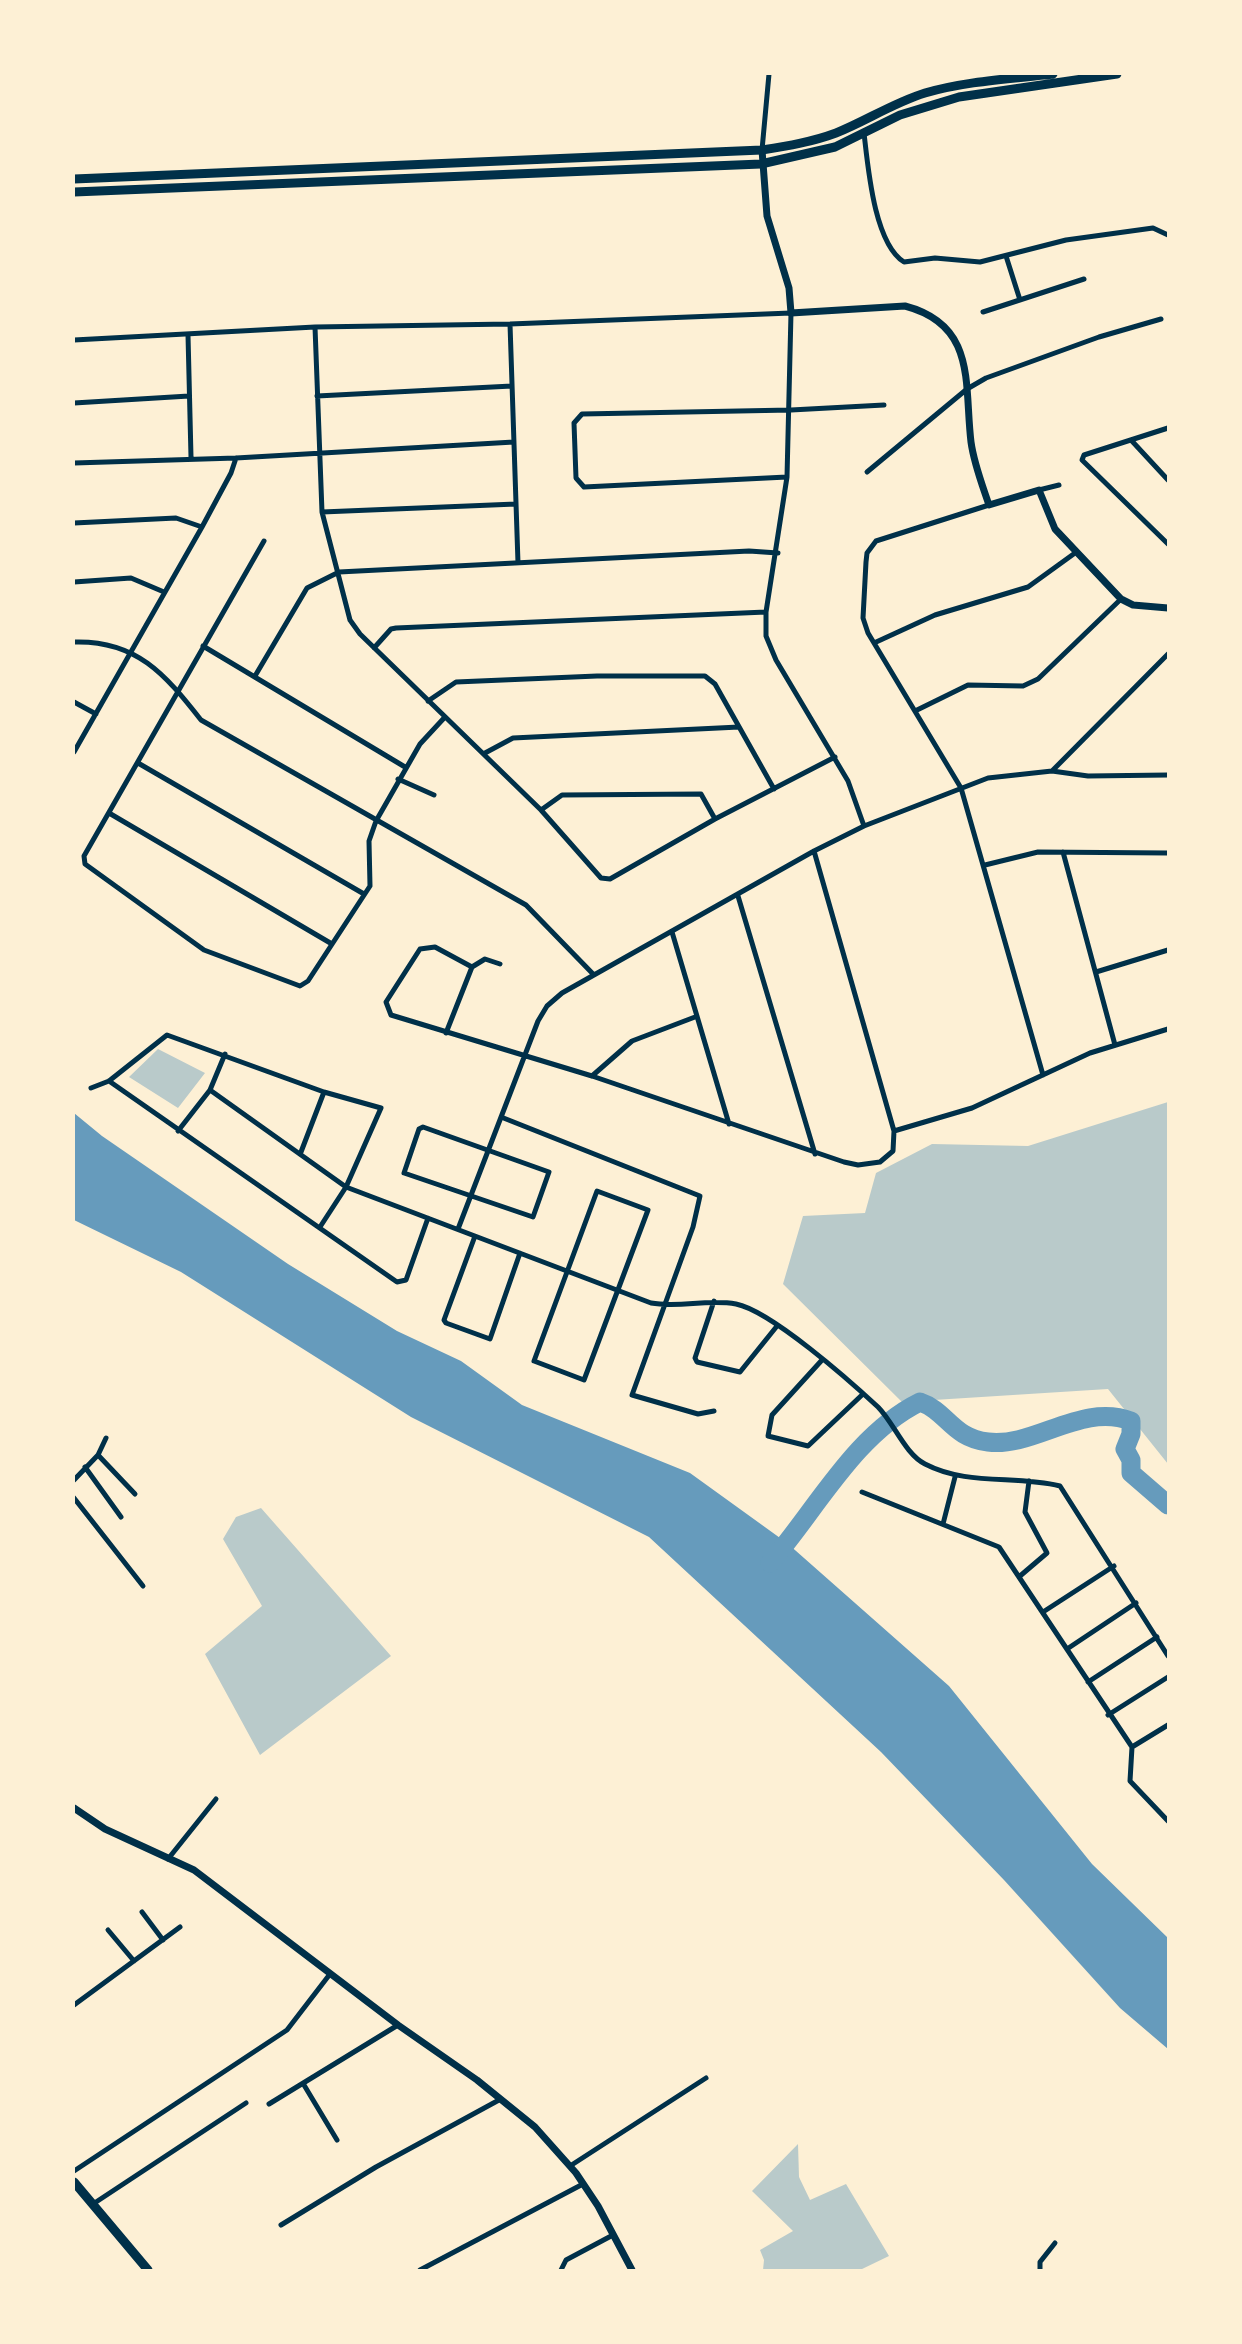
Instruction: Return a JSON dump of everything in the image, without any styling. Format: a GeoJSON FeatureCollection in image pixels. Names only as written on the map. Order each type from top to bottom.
{"type":"FeatureCollection","features":[{"type":"Feature","properties":{"kind":"main road"},"geometry":{"type":"LineString","coordinates":[[74,179],[762,150],[814,140],[837,132],[925,93],[954,86],[1053,74]]}},
{"type":"Feature","properties":{"kind":"main road"},"geometry":{"type":"LineString","coordinates":[[74,192],[761,164],[805,156],[918,108],[959,97],[1117,74]]}},
{"type":"Feature","properties":{"kind":"main road"},"geometry":{"type":"LineString","coordinates":[[74,2182],[148,2270]]}},
{"type":"Feature","properties":{"kind":"street"},"geometry":{"type":"LineString","coordinates":[[769,74],[761,164],[767,216],[789,288],[791,313],[791,410],[787,477],[778,553],[766,612],[769,646],[835,757],[855,795],[864,826]]}},
{"type":"Feature","properties":{"kind":"street"},"geometry":{"type":"LineString","coordinates":[[864,133],[872,200],[896,257],[904,262],[934,258],[980,262],[1066,240],[1153,228],[1168,235]]}},
{"type":"Feature","properties":{"kind":"street"},"geometry":{"type":"LineString","coordinates":[[1006,256],[1020,300]]}},
{"type":"Feature","properties":{"kind":"street"},"geometry":{"type":"LineString","coordinates":[[983,312],[1084,279]]}},
{"type":"Feature","properties":{"kind":"street"},"geometry":{"type":"LineString","coordinates":[[74,340],[315,327],[510,324],[905,306],[919,310],[944,326],[957,341],[966,371],[972,451],[989,505]]}},
{"type":"Feature","properties":{"kind":"street"},"geometry":{"type":"LineString","coordinates":[[867,472],[967,389],[986,378],[1161,319]]}},
{"type":"Feature","properties":{"kind":"street"},"geometry":{"type":"LineString","coordinates":[[510,324],[518,563]]}},
{"type":"Feature","properties":{"kind":"street"},"geometry":{"type":"LineString","coordinates":[[315,327],[322,512],[350,620],[374,648],[541,810],[606,881],[715,818],[835,757]]}},
{"type":"Feature","properties":{"kind":"street"},"geometry":{"type":"LineString","coordinates":[[188,335],[191,457]]}},
{"type":"Feature","properties":{"kind":"street"},"geometry":{"type":"LineString","coordinates":[[317,396],[512,387]]}},
{"type":"Feature","properties":{"kind":"street"},"geometry":{"type":"LineString","coordinates":[[74,403],[189,396]]}},
{"type":"Feature","properties":{"kind":"street"},"geometry":{"type":"LineString","coordinates":[[787,477],[584,487],[576,478],[574,423],[582,414],[791,410],[884,405]]}},
{"type":"Feature","properties":{"kind":"street"},"geometry":{"type":"LineString","coordinates":[[1168,428],[1084,455],[1082,460],[1168,544]]}},
{"type":"Feature","properties":{"kind":"street"},"geometry":{"type":"LineString","coordinates":[[1131,440],[1168,480]]}},
{"type":"Feature","properties":{"kind":"street"},"geometry":{"type":"LineString","coordinates":[[74,463],[191,457],[236,458],[514,442]]}},
{"type":"Feature","properties":{"kind":"street"},"geometry":{"type":"LineString","coordinates":[[74,752],[202,527],[231,473],[236,458]]}},
{"type":"Feature","properties":{"kind":"street"},"geometry":{"type":"LineString","coordinates":[[1043,1075],[961,788],[874,643],[863,618],[866,562],[872,545],[886,536],[1059,485]]}},
{"type":"Feature","properties":{"kind":"street"},"geometry":{"type":"LineString","coordinates":[[1039,490],[1055,529],[1121,599],[1133,606],[1168,608]]}},
{"type":"Feature","properties":{"kind":"street"},"geometry":{"type":"LineString","coordinates":[[322,512],[516,504]]}},
{"type":"Feature","properties":{"kind":"street"},"geometry":{"type":"LineString","coordinates":[[74,523],[176,518],[202,527]]}},
{"type":"Feature","properties":{"kind":"street"},"geometry":{"type":"LineString","coordinates":[[264,541],[84,856],[85,864],[204,950],[300,986],[308,981],[370,886],[369,841],[376,821],[419,744],[445,717]]}},
{"type":"Feature","properties":{"kind":"street"},"geometry":{"type":"LineString","coordinates":[[255,676],[307,587],[339,572],[749,551],[778,553]]}},
{"type":"Feature","properties":{"kind":"street"},"geometry":{"type":"LineString","coordinates":[[874,643],[935,615],[1028,587],[1075,552]]}},
{"type":"Feature","properties":{"kind":"street"},"geometry":{"type":"LineString","coordinates":[[74,582],[131,578],[164,592]]}},
{"type":"Feature","properties":{"kind":"street"},"geometry":{"type":"LineString","coordinates":[[915,711],[968,685],[1023,685],[1038,679],[1121,599]]}},
{"type":"Feature","properties":{"kind":"street"},"geometry":{"type":"LineString","coordinates":[[374,648],[391,629],[396,628],[766,612]]}},
{"type":"Feature","properties":{"kind":"street"},"geometry":{"type":"LineString","coordinates":[[74,642],[99,641],[131,652],[165,676],[201,720],[526,905],[594,975]]}},
{"type":"Feature","properties":{"kind":"street"},"geometry":{"type":"LineString","coordinates":[[203,646],[405,767]]}},
{"type":"Feature","properties":{"kind":"street"},"geometry":{"type":"LineString","coordinates":[[1052,771],[1168,654]]}},
{"type":"Feature","properties":{"kind":"street"},"geometry":{"type":"LineString","coordinates":[[429,701],[456,682],[597,676],[705,676],[711,678],[774,789]]}},
{"type":"Feature","properties":{"kind":"street"},"geometry":{"type":"LineString","coordinates":[[74,702],[96,713]]}},
{"type":"Feature","properties":{"kind":"street"},"geometry":{"type":"LineString","coordinates":[[485,753],[513,738],[739,727]]}},
{"type":"Feature","properties":{"kind":"street"},"geometry":{"type":"LineString","coordinates":[[138,763],[364,894]]}},
{"type":"Feature","properties":{"kind":"street"},"geometry":{"type":"LineString","coordinates":[[458,1229],[524,1056],[547,1006],[594,975],[814,851],[864,826],[961,788],[1008,774],[1052,771],[1088,776],[1168,775]]}},
{"type":"Feature","properties":{"kind":"street"},"geometry":{"type":"LineString","coordinates":[[398,779],[434,795]]}},
{"type":"Feature","properties":{"kind":"street"},"geometry":{"type":"LineString","coordinates":[[541,810],[562,795],[701,794],[715,818]]}},
{"type":"Feature","properties":{"kind":"street"},"geometry":{"type":"LineString","coordinates":[[109,813],[332,944]]}},
{"type":"Feature","properties":{"kind":"street"},"geometry":{"type":"LineString","coordinates":[[472,967],[435,947],[420,949],[386,1002],[391,1015],[592,1076],[815,1154],[858,1165],[880,1162],[893,1151],[894,1131],[814,851]]}},
{"type":"Feature","properties":{"kind":"street"},"geometry":{"type":"LineString","coordinates":[[985,865],[1023,855],[1063,852],[1168,853]]}},
{"type":"Feature","properties":{"kind":"street"},"geometry":{"type":"LineString","coordinates":[[1063,852],[1115,1045]]}},
{"type":"Feature","properties":{"kind":"street"},"geometry":{"type":"LineString","coordinates":[[738,895],[815,1154]]}},
{"type":"Feature","properties":{"kind":"street"},"geometry":{"type":"LineString","coordinates":[[672,932],[729,1125]]}},
{"type":"Feature","properties":{"kind":"street"},"geometry":{"type":"LineString","coordinates":[[1096,972],[1168,950]]}},
{"type":"Feature","properties":{"kind":"street"},"geometry":{"type":"LineString","coordinates":[[446,1033],[472,967],[485,959],[500,964]]}},
{"type":"Feature","properties":{"kind":"street"},"geometry":{"type":"LineString","coordinates":[[592,1076],[632,1041],[695,1017]]}},
{"type":"Feature","properties":{"kind":"street"},"geometry":{"type":"LineString","coordinates":[[894,1131],[972,1108],[1090,1053],[1168,1029]]}},
{"type":"Feature","properties":{"kind":"street"},"geometry":{"type":"LineString","coordinates":[[91,1088],[109,1081],[163,1037],[172,1036],[324,1092],[381,1108],[346,1186],[320,1227]]}},
{"type":"Feature","properties":{"kind":"street"},"geometry":{"type":"LineString","coordinates":[[178,1131],[210,1090],[225,1054]]}},
{"type":"Feature","properties":{"kind":"street"},"geometry":{"type":"LineString","coordinates":[[109,1081],[397,1282],[406,1280],[428,1218]]}},
{"type":"Feature","properties":{"kind":"street"},"geometry":{"type":"LineString","coordinates":[[210,1090],[346,1186],[663,1305],[714,1301],[740,1305],[777,1326],[863,1394],[881,1410],[922,1463],[955,1477],[1029,1481],[1060,1486],[1114,1566],[1168,1656]]}},
{"type":"Feature","properties":{"kind":"street"},"geometry":{"type":"LineString","coordinates":[[301,1153],[324,1092]]}},
{"type":"Feature","properties":{"kind":"street"},"geometry":{"type":"LineString","coordinates":[[501,1117],[697,1194],[701,1200],[696,1218],[632,1395],[698,1414],[714,1411]]}},
{"type":"Feature","properties":{"kind":"street"},"geometry":{"type":"LineString","coordinates":[[423,1127],[549,1172],[533,1217],[471,1196],[404,1173],[419,1129],[423,1127]]}},
{"type":"Feature","properties":{"kind":"street"},"geometry":{"type":"LineString","coordinates":[[597,1191],[648,1210],[618,1290],[584,1380],[534,1361],[565,1270],[597,1191]]}},
{"type":"Feature","properties":{"kind":"street"},"geometry":{"type":"LineString","coordinates":[[475,1236],[444,1320],[446,1324],[489,1339],[520,1253]]}},
{"type":"Feature","properties":{"kind":"street"},"geometry":{"type":"LineString","coordinates":[[714,1301],[695,1358],[697,1362],[740,1373],[777,1326]]}},
{"type":"Feature","properties":{"kind":"street"},"geometry":{"type":"LineString","coordinates":[[822,1360],[772,1415],[768,1436],[808,1446],[863,1394]]}},
{"type":"Feature","properties":{"kind":"street"},"geometry":{"type":"LineString","coordinates":[[74,1479],[98,1455],[106,1438]]}},
{"type":"Feature","properties":{"kind":"street"},"geometry":{"type":"LineString","coordinates":[[98,1455],[135,1494]]}},
{"type":"Feature","properties":{"kind":"street"},"geometry":{"type":"LineString","coordinates":[[85,1467],[121,1517]]}},
{"type":"Feature","properties":{"kind":"street"},"geometry":{"type":"LineString","coordinates":[[943,1524],[955,1477]]}},
{"type":"Feature","properties":{"kind":"street"},"geometry":{"type":"LineString","coordinates":[[1020,1576],[1047,1553],[1025,1512],[1029,1481]]}},
{"type":"Feature","properties":{"kind":"street"},"geometry":{"type":"LineString","coordinates":[[862,1492],[999,1547],[1132,1748],[1130,1781],[1168,1821]]}},
{"type":"Feature","properties":{"kind":"street"},"geometry":{"type":"LineString","coordinates":[[74,1498],[143,1587]]}},
{"type":"Feature","properties":{"kind":"street"},"geometry":{"type":"LineString","coordinates":[[1043,1612],[1114,1566]]}},
{"type":"Feature","properties":{"kind":"street"},"geometry":{"type":"LineString","coordinates":[[1067,1649],[1136,1603]]}},
{"type":"Feature","properties":{"kind":"street"},"geometry":{"type":"LineString","coordinates":[[1088,1682],[1157,1637]]}},
{"type":"Feature","properties":{"kind":"street"},"geometry":{"type":"LineString","coordinates":[[1108,1715],[1168,1677]]}},
{"type":"Feature","properties":{"kind":"street"},"geometry":{"type":"LineString","coordinates":[[1132,1748],[1167,1728]]}},
{"type":"Feature","properties":{"kind":"street"},"geometry":{"type":"LineString","coordinates":[[169,1858],[216,1799]]}},
{"type":"Feature","properties":{"kind":"street"},"geometry":{"type":"LineString","coordinates":[[74,1808],[105,1829],[194,1870],[535,2126],[583,2184],[632,2270]]}},
{"type":"Feature","properties":{"kind":"street"},"geometry":{"type":"LineString","coordinates":[[142,1912],[163,1940]]}},
{"type":"Feature","properties":{"kind":"street"},"geometry":{"type":"LineString","coordinates":[[74,2005],[180,1927]]}},
{"type":"Feature","properties":{"kind":"street"},"geometry":{"type":"LineString","coordinates":[[108,1930],[134,1961]]}},
{"type":"Feature","properties":{"kind":"street"},"geometry":{"type":"LineString","coordinates":[[74,2171],[288,2030],[330,1974]]}},
{"type":"Feature","properties":{"kind":"street"},"geometry":{"type":"LineString","coordinates":[[270,2104],[398,2025]]}},
{"type":"Feature","properties":{"kind":"street"},"geometry":{"type":"LineString","coordinates":[[570,2166],[706,2078]]}},
{"type":"Feature","properties":{"kind":"street"},"geometry":{"type":"LineString","coordinates":[[304,2085],[337,2140]]}},
{"type":"Feature","properties":{"kind":"street"},"geometry":{"type":"LineString","coordinates":[[281,2225],[376,2167],[499,2100]]}},
{"type":"Feature","properties":{"kind":"street"},"geometry":{"type":"LineString","coordinates":[[93,2204],[246,2103]]}},
{"type":"Feature","properties":{"kind":"street"},"geometry":{"type":"LineString","coordinates":[[420,2270],[583,2184]]}},
{"type":"Feature","properties":{"kind":"street"},"geometry":{"type":"LineString","coordinates":[[561,2270],[566,2260],[613,2235]]}},
{"type":"Feature","properties":{"kind":"street"},"geometry":{"type":"LineString","coordinates":[[1040,2270],[1040,2262],[1055,2243]]}},
{"type":"Feature","properties":{"kind":"shaded area"},"geometry":{"type":"Polygon","coordinates":[[[158,1049],[205,1073],[178,1108],[129,1077],[158,1049]]]}},
{"type":"Feature","properties":{"kind":"shaded area"},"geometry":{"type":"Polygon","coordinates":[[[1168,1102],[1168,1464],[1108,1389],[902,1402],[783,1284],[803,1216],[865,1213],[876,1173],[932,1144],[1028,1146],[1168,1102]]]}},
{"type":"Feature","properties":{"kind":"shaded area"},"geometry":{"type":"Polygon","coordinates":[[[261,1508],[391,1656],[260,1755],[205,1654],[262,1606],[223,1539],[236,1517],[261,1508]]]}},
{"type":"Feature","properties":{"kind":"shaded area"},"geometry":{"type":"Polygon","coordinates":[[[798,2144],[799,2177],[810,2200],[846,2184],[889,2256],[860,2270],[763,2270],[764,2260],[760,2250],[793,2231],[752,2191],[798,2144]]]}},
{"type":"Feature","properties":{"kind":"water"},"geometry":{"type":"Polygon","coordinates":[[[74,1113],[102,1136],[288,1264],[397,1331],[461,1361],[522,1405],[690,1473],[787,1543],[949,1686],[1092,1864],[1168,1938],[1168,2049],[1120,2008],[1004,1880],[881,1752],[649,1537],[411,1417],[181,1272],[74,1220],[74,1113]]]}},
{"type":"Feature","properties":{"kind":"waterway"},"geometry":{"type":"LineString","coordinates":[[770,1563],[856,1453],[897,1416],[920,1402],[937,1411],[966,1435],[988,1442],[1023,1439],[1094,1417],[1131,1421],[1131,1434],[1125,1449],[1131,1460],[1131,1473],[1168,1505]]}}]}
